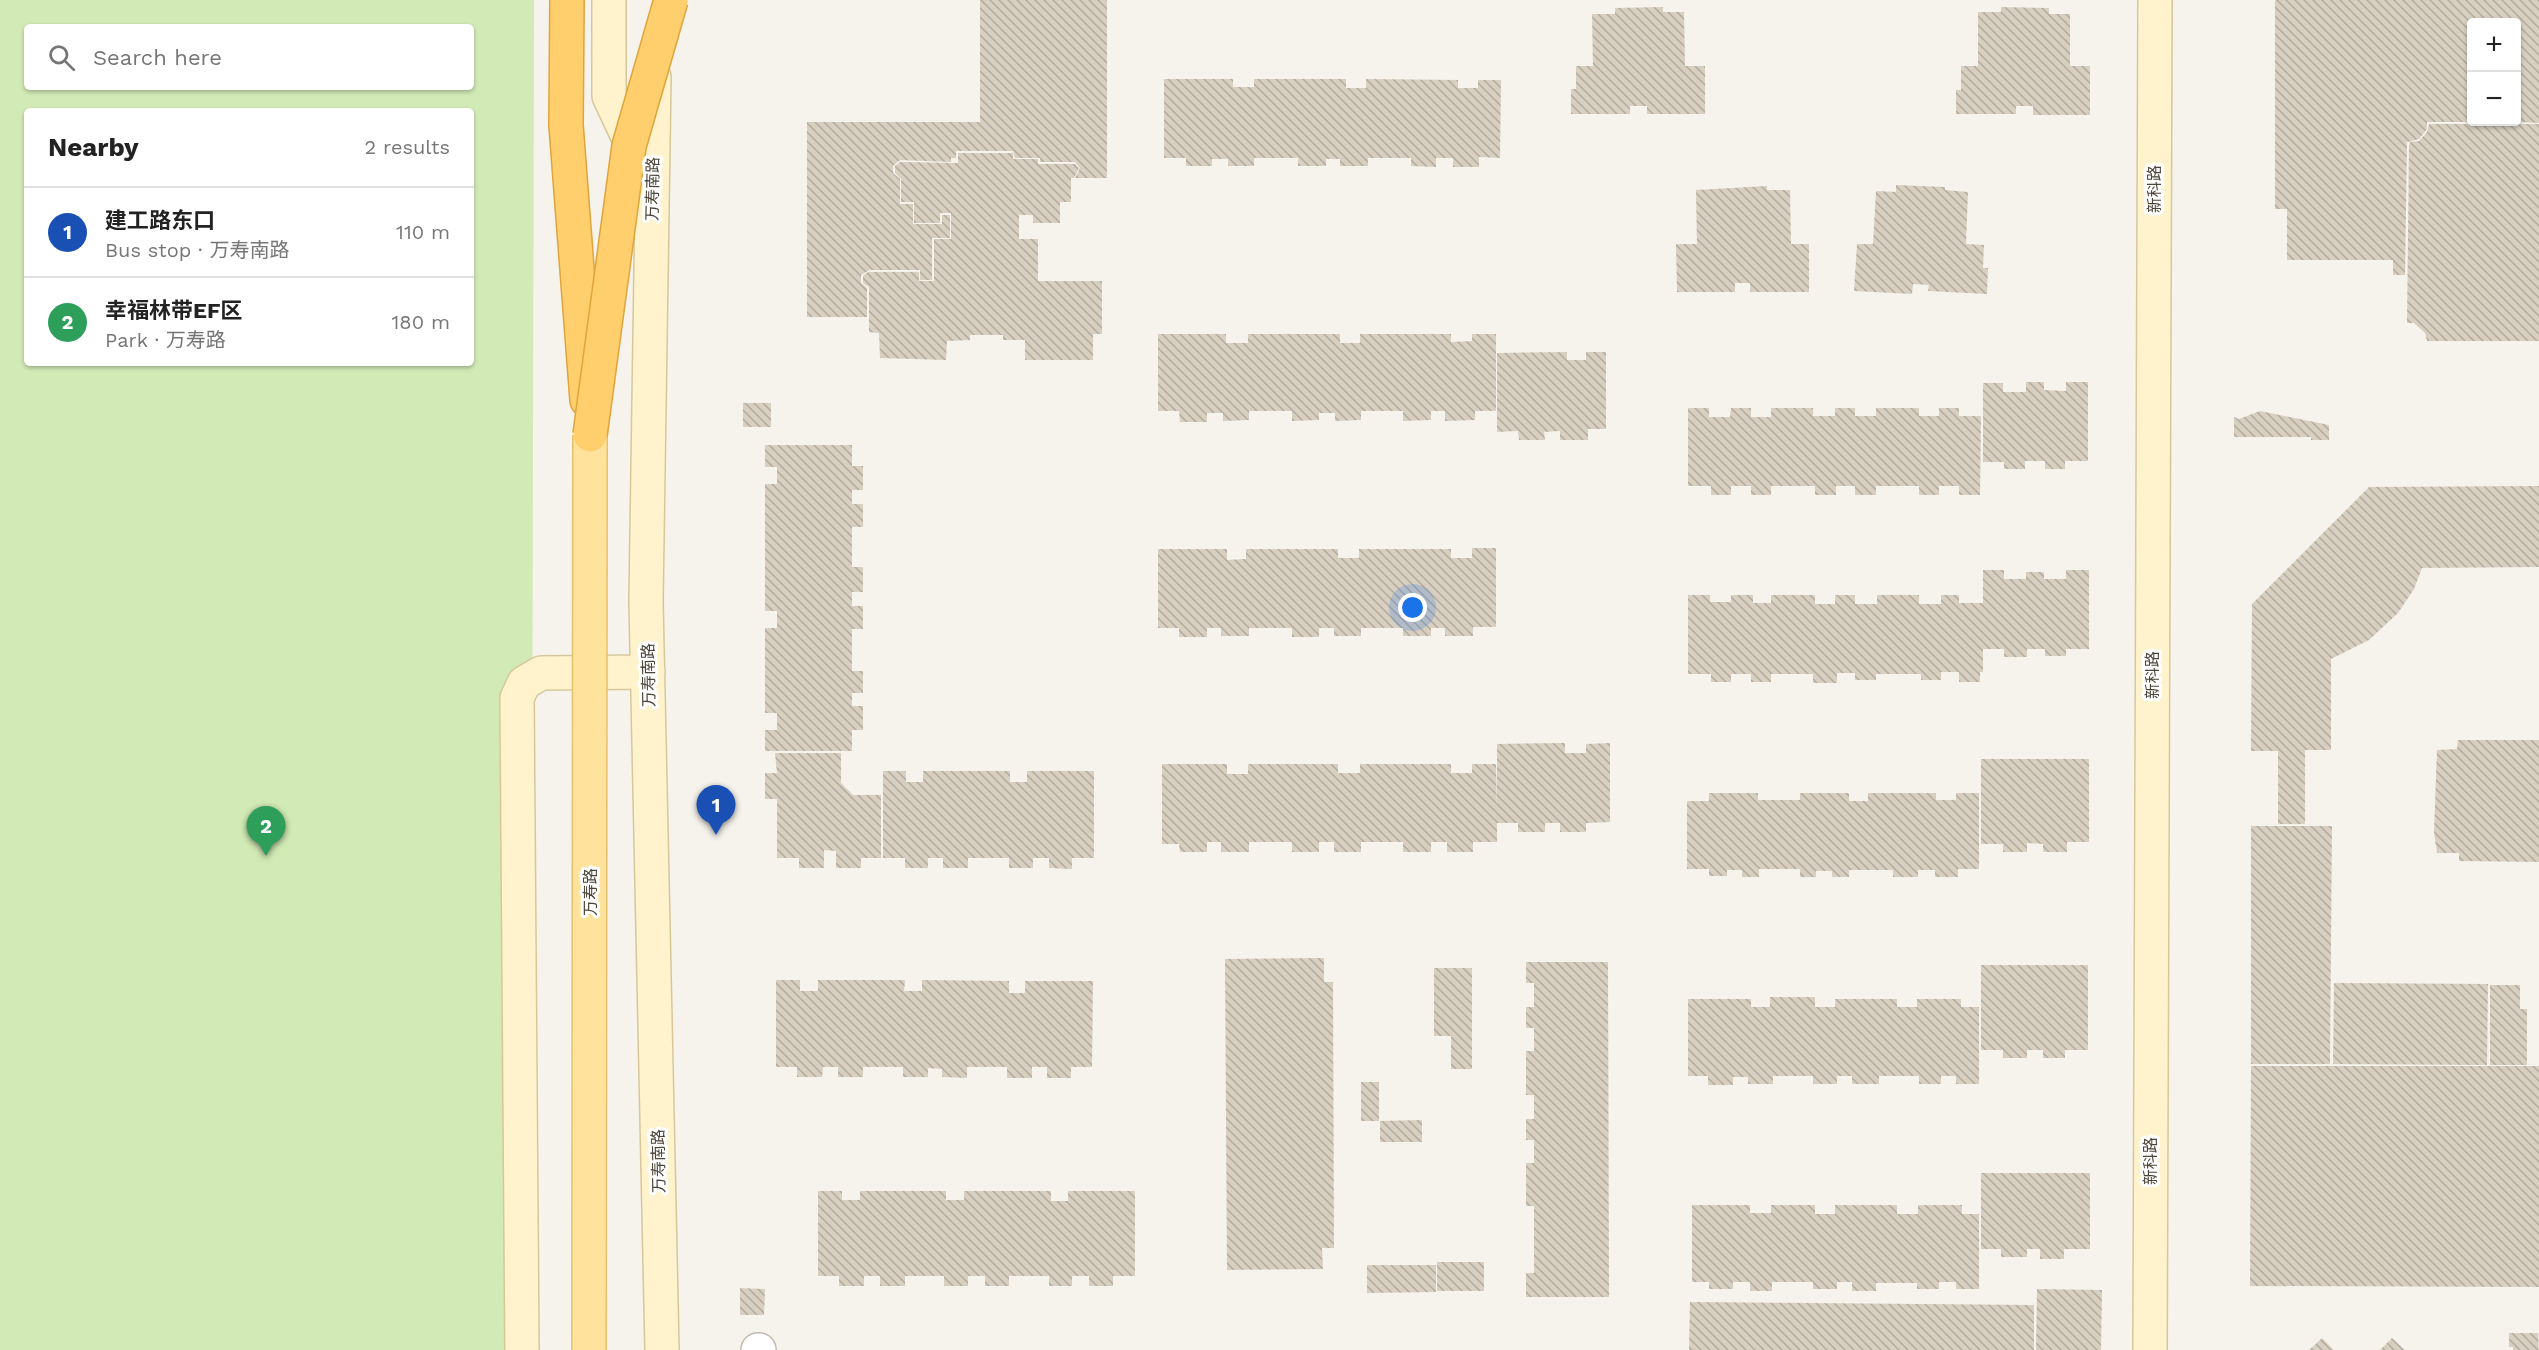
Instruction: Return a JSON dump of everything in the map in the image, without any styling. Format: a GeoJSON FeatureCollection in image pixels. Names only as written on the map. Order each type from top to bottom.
{"type":"FeatureCollection","features":[{"type":"Feature","properties":{"kind":"highway"},"geometry":{"type":"LineString","coordinates":[[567,0],[566,125],[590,435]]}},
{"type":"Feature","properties":{"kind":"highway"},"geometry":{"type":"LineString","coordinates":[[590,435],[629,146],[671,0]]}},
{"type":"Feature","properties":{"kind":"main road"},"geometry":{"type":"LineString","coordinates":[[609,0],[609,96],[652,190]]}},
{"type":"Feature","properties":{"kind":"main road","name":"万寿南路"},"geometry":{"type":"LineString","coordinates":[[655,0],[646,601],[662,1350]]}},
{"type":"Feature","properties":{"kind":"main road","name":"新科路"},"geometry":{"type":"LineString","coordinates":[[2150,1350],[2155,0]]}},
{"type":"Feature","properties":{"kind":"main road","name":"万寿路"},"geometry":{"type":"LineString","coordinates":[[589,1350],[590,435]]}},
{"type":"Feature","properties":{"kind":"main road"},"geometry":{"type":"LineString","coordinates":[[522,1350],[517,698],[524,683],[542,673],[648,672]]}},
{"type":"Feature","properties":{"kind":"green space"},"geometry":{"type":"Polygon","coordinates":[[[0,0],[534,0],[531,1350],[0,1350],[0,0]]]}},
{"type":"Feature","properties":{"kind":"building"},"geometry":{"type":"Polygon","coordinates":[[[980,0],[1107,0],[1107,178],[1075,178],[1080,168],[1075,162],[1040,162],[1040,158],[1015,158],[1013,151],[956,151],[956,158],[951,158],[951,162],[900,160],[893,166],[893,173],[900,179],[900,204],[913,204],[913,224],[942,224],[942,215],[950,215],[950,238],[932,238],[932,280],[920,280],[920,270],[870,270],[873,268],[861,275],[861,283],[867,288],[867,317],[807,317],[807,122],[980,122],[980,0]]]}},
{"type":"Feature","properties":{"kind":"building"},"geometry":{"type":"Polygon","coordinates":[[[2275,0],[2539,0],[2539,123],[2521,122],[2521,18],[2467,18],[2467,122],[2427,122],[2427,129],[2419,139],[2404,143],[2407,143],[2405,275],[2393,275],[2393,260],[2287,260],[2287,209],[2275,209],[2275,0]]]}},
{"type":"Feature","properties":{"kind":"building"},"geometry":{"type":"Polygon","coordinates":[[[1663,7],[1663,12],[1684,12],[1685,66],[1705,66],[1705,114],[1647,114],[1647,106],[1630,106],[1630,114],[1571,114],[1571,89],[1576,89],[1576,66],[1593,66],[1592,14],[1615,14],[1615,8],[1663,7]]]}},
{"type":"Feature","properties":{"kind":"building"},"geometry":{"type":"Polygon","coordinates":[[[2001,7],[2049,8],[2049,14],[2070,14],[2070,66],[2090,66],[2090,115],[2033,115],[2033,106],[2016,106],[2016,114],[1956,114],[1956,90],[1961,90],[1961,66],[1978,66],[1978,12],[2001,12],[2001,7]]]}},
{"type":"Feature","properties":{"kind":"building"},"geometry":{"type":"Polygon","coordinates":[[[1164,79],[1233,79],[1233,87],[1254,87],[1254,79],[1346,79],[1346,88],[1366,88],[1366,79],[1458,80],[1458,88],[1478,88],[1478,80],[1501,80],[1500,158],[1479,157],[1479,167],[1453,167],[1453,158],[1436,158],[1436,167],[1411,166],[1411,158],[1368,158],[1368,166],[1340,166],[1340,159],[1326,159],[1326,166],[1298,166],[1298,158],[1254,158],[1254,166],[1228,166],[1228,159],[1212,159],[1212,166],[1186,166],[1186,158],[1164,158],[1164,79]]]}},
{"type":"Feature","properties":{"kind":"building"},"geometry":{"type":"Polygon","coordinates":[[[2429,124],[2521,126],[2521,124],[2539,124],[2539,341],[2427,341],[2425,333],[2414,323],[2407,323],[2409,146],[2410,142],[2419,141],[2427,132],[2429,124]]]}},
{"type":"Feature","properties":{"kind":"building"},"geometry":{"type":"Polygon","coordinates":[[[958,153],[1013,153],[1013,159],[1038,159],[1038,164],[1075,164],[1079,168],[1074,178],[1071,178],[1071,202],[1060,202],[1060,223],[1033,223],[1033,215],[1019,215],[1019,239],[1038,239],[1038,281],[1102,281],[1102,334],[1093,334],[1093,360],[1025,360],[1025,340],[1003,340],[1003,335],[970,335],[970,340],[947,341],[946,360],[880,358],[879,333],[869,332],[869,287],[863,283],[863,276],[868,272],[919,272],[919,281],[934,281],[934,239],[951,239],[951,213],[940,213],[940,223],[914,223],[914,202],[901,202],[901,179],[895,173],[895,166],[900,162],[958,163],[958,153]]]}},
{"type":"Feature","properties":{"kind":"building"},"geometry":{"type":"Polygon","coordinates":[[[1896,185],[1945,187],[1945,190],[1968,192],[1966,244],[1984,245],[1983,268],[1988,268],[1987,294],[1928,291],[1929,285],[1913,284],[1912,294],[1854,291],[1857,244],[1873,244],[1876,191],[1896,192],[1896,185]]]}},
{"type":"Feature","properties":{"kind":"building"},"geometry":{"type":"Polygon","coordinates":[[[1767,186],[1767,190],[1790,190],[1791,244],[1809,244],[1809,292],[1750,292],[1750,283],[1735,283],[1735,292],[1677,292],[1676,244],[1697,244],[1696,190],[1767,186]]]}},
{"type":"Feature","properties":{"kind":"building"},"geometry":{"type":"Polygon","coordinates":[[[1158,334],[1226,334],[1226,343],[1248,343],[1248,334],[1340,334],[1340,343],[1360,343],[1360,334],[1451,334],[1451,342],[1472,341],[1472,334],[1496,334],[1496,411],[1475,411],[1475,420],[1445,421],[1445,411],[1431,411],[1431,420],[1403,421],[1403,411],[1361,411],[1361,420],[1335,421],[1335,413],[1319,413],[1319,420],[1292,421],[1292,411],[1249,411],[1249,420],[1223,421],[1223,413],[1207,413],[1207,422],[1180,422],[1179,411],[1158,411],[1158,334]]]}},
{"type":"Feature","properties":{"kind":"building"},"geometry":{"type":"Polygon","coordinates":[[[1567,352],[1567,360],[1586,360],[1586,352],[1606,352],[1606,429],[1588,429],[1588,440],[1560,440],[1560,431],[1544,432],[1545,440],[1519,440],[1518,431],[1497,432],[1497,353],[1567,352]]]}},
{"type":"Feature","properties":{"kind":"building"},"geometry":{"type":"Polygon","coordinates":[[[2026,382],[2044,382],[2044,390],[2066,391],[2066,382],[2088,382],[2088,461],[2065,461],[2065,469],[2045,469],[2045,461],[2025,461],[2025,469],[2004,469],[2004,462],[1983,462],[1983,383],[2003,383],[2003,392],[2026,392],[2026,382]]]}},
{"type":"Feature","properties":{"kind":"building"},"geometry":{"type":"Polygon","coordinates":[[[743,403],[771,403],[771,427],[743,427],[743,403]]]}},
{"type":"Feature","properties":{"kind":"building"},"geometry":{"type":"Polygon","coordinates":[[[1688,408],[1709,408],[1709,417],[1730,417],[1731,408],[1751,408],[1751,417],[1771,417],[1771,408],[1813,408],[1813,416],[1835,416],[1835,408],[1855,408],[1855,416],[1876,416],[1876,408],[1919,408],[1919,416],[1939,416],[1939,408],[1959,408],[1959,416],[1981,416],[1980,495],[1959,495],[1959,486],[1939,486],[1939,495],[1919,495],[1919,486],[1876,486],[1876,495],[1855,495],[1855,486],[1836,486],[1836,495],[1815,495],[1815,486],[1771,486],[1771,495],[1751,495],[1751,486],[1731,486],[1731,495],[1711,495],[1711,486],[1688,486],[1688,408]]]}},
{"type":"Feature","properties":{"kind":"building"},"geometry":{"type":"Polygon","coordinates":[[[2260,411],[2329,425],[2329,440],[2311,440],[2311,437],[2234,437],[2234,417],[2239,419],[2260,411]]]}},
{"type":"Feature","properties":{"kind":"building"},"geometry":{"type":"Polygon","coordinates":[[[765,445],[852,445],[852,466],[863,466],[863,490],[852,490],[852,504],[863,504],[863,527],[852,527],[852,567],[863,567],[863,592],[852,592],[852,606],[863,606],[863,629],[852,629],[852,671],[863,671],[863,693],[852,693],[852,706],[863,706],[863,730],[852,730],[852,751],[765,751],[765,730],[777,730],[777,713],[765,713],[765,628],[777,628],[777,611],[765,611],[765,484],[777,484],[777,467],[765,467],[765,445]]]}},
{"type":"Feature","properties":{"kind":"building"},"geometry":{"type":"Polygon","coordinates":[[[2539,486],[2539,567],[2422,568],[2414,589],[2398,613],[2369,640],[2331,659],[2331,750],[2305,750],[2305,824],[2278,824],[2278,751],[2251,751],[2252,604],[2369,487],[2539,486]]]}},
{"type":"Feature","properties":{"kind":"building"},"geometry":{"type":"Polygon","coordinates":[[[1472,548],[1496,548],[1496,627],[1473,627],[1473,636],[1445,636],[1445,628],[1431,628],[1431,636],[1403,636],[1403,628],[1361,628],[1361,636],[1334,636],[1334,628],[1319,628],[1319,637],[1292,637],[1292,628],[1249,628],[1249,636],[1221,636],[1221,628],[1207,628],[1207,637],[1179,637],[1179,628],[1158,628],[1158,549],[1227,549],[1227,560],[1246,559],[1246,549],[1338,549],[1338,558],[1359,558],[1359,549],[1451,549],[1451,558],[1472,558],[1472,548]]]}},
{"type":"Feature","properties":{"kind":"building"},"geometry":{"type":"Polygon","coordinates":[[[1983,570],[2004,570],[2004,579],[2026,579],[2026,572],[2044,572],[2044,579],[2066,579],[2066,570],[2089,570],[2089,649],[2066,649],[2066,656],[2045,656],[2045,649],[2027,649],[2027,657],[2004,657],[2004,649],[1983,649],[1983,672],[1980,672],[1980,682],[1959,682],[1959,672],[1941,672],[1941,680],[1921,680],[1921,674],[1876,674],[1876,680],[1855,680],[1855,673],[1837,673],[1837,683],[1813,683],[1813,674],[1771,674],[1771,682],[1751,682],[1751,674],[1731,674],[1731,682],[1711,682],[1711,674],[1688,674],[1688,595],[1710,595],[1710,602],[1731,602],[1731,595],[1753,595],[1753,603],[1771,603],[1771,595],[1815,595],[1815,604],[1835,604],[1835,595],[1855,595],[1855,604],[1877,604],[1877,595],[1919,595],[1919,604],[1941,604],[1941,595],[1959,595],[1959,603],[1983,603],[1983,570]]]}},
{"type":"Feature","properties":{"kind":"building"},"geometry":{"type":"Polygon","coordinates":[[[2458,740],[2539,740],[2539,862],[2459,861],[2459,853],[2437,853],[2434,832],[2437,750],[2457,749],[2458,740]]]}},
{"type":"Feature","properties":{"kind":"building"},"geometry":{"type":"Polygon","coordinates":[[[1565,743],[1565,753],[1586,753],[1586,744],[1610,743],[1610,822],[1586,823],[1586,832],[1560,832],[1560,823],[1545,823],[1545,832],[1518,832],[1518,823],[1497,823],[1497,842],[1473,842],[1473,852],[1447,852],[1447,842],[1431,842],[1431,852],[1403,852],[1403,842],[1361,842],[1361,852],[1334,852],[1334,842],[1319,842],[1319,852],[1292,852],[1292,842],[1249,842],[1249,852],[1221,852],[1221,842],[1207,842],[1207,852],[1180,852],[1179,844],[1162,844],[1162,764],[1227,764],[1227,774],[1248,774],[1248,764],[1338,764],[1338,773],[1360,773],[1360,764],[1451,764],[1451,773],[1472,773],[1472,764],[1496,764],[1497,809],[1497,744],[1565,743]]]}},
{"type":"Feature","properties":{"kind":"building"},"geometry":{"type":"Polygon","coordinates":[[[775,753],[841,753],[841,783],[853,795],[881,795],[881,858],[861,858],[861,868],[836,868],[836,851],[824,850],[824,868],[799,868],[799,858],[777,858],[777,799],[765,799],[765,773],[777,773],[775,753]]]}},
{"type":"Feature","properties":{"kind":"building"},"geometry":{"type":"Polygon","coordinates":[[[1981,759],[2089,759],[2089,842],[2067,842],[2067,852],[2043,852],[2043,844],[2027,843],[2027,852],[2003,852],[2003,844],[1981,844],[1981,759]]]}},
{"type":"Feature","properties":{"kind":"building"},"geometry":{"type":"Polygon","coordinates":[[[883,771],[906,771],[906,782],[923,782],[923,771],[1010,771],[1010,782],[1027,782],[1027,771],[1094,771],[1094,858],[1072,858],[1072,869],[1049,868],[1049,858],[1033,858],[1033,868],[1009,868],[1009,858],[968,858],[968,868],[943,868],[943,858],[928,858],[928,868],[905,868],[905,858],[883,858],[883,771]]]}},
{"type":"Feature","properties":{"kind":"building"},"geometry":{"type":"Polygon","coordinates":[[[1709,793],[1758,793],[1758,800],[1800,800],[1800,793],[1849,793],[1849,801],[1868,801],[1868,793],[1936,793],[1936,800],[1956,800],[1956,793],[1979,793],[1979,869],[1958,869],[1958,877],[1935,877],[1935,870],[1918,870],[1918,877],[1893,877],[1893,870],[1849,870],[1849,877],[1832,877],[1832,871],[1816,871],[1816,877],[1800,877],[1800,869],[1759,869],[1759,877],[1742,877],[1742,870],[1727,870],[1727,876],[1709,876],[1709,869],[1687,869],[1687,801],[1709,801],[1709,793]]]}},
{"type":"Feature","properties":{"kind":"building"},"geometry":{"type":"Polygon","coordinates":[[[2251,826],[2332,826],[2330,1064],[2251,1064],[2251,826]]]}},
{"type":"Feature","properties":{"kind":"building"},"geometry":{"type":"Polygon","coordinates":[[[1324,958],[1324,982],[1333,982],[1334,1248],[1322,1248],[1323,1269],[1227,1270],[1225,959],[1324,958]]]}},
{"type":"Feature","properties":{"kind":"building"},"geometry":{"type":"Polygon","coordinates":[[[1526,962],[1608,962],[1609,1297],[1526,1297],[1526,1273],[1534,1273],[1534,1206],[1526,1206],[1526,1163],[1534,1163],[1534,1140],[1526,1140],[1526,1119],[1534,1119],[1534,1095],[1526,1095],[1526,1051],[1534,1051],[1534,1028],[1526,1028],[1526,1007],[1534,1007],[1534,983],[1526,983],[1526,962]]]}},
{"type":"Feature","properties":{"kind":"building"},"geometry":{"type":"Polygon","coordinates":[[[1981,965],[2088,965],[2088,1050],[2065,1050],[2065,1058],[2043,1058],[2043,1050],[2027,1050],[2027,1058],[2003,1058],[2003,1050],[1981,1050],[1981,965]]]}},
{"type":"Feature","properties":{"kind":"building"},"geometry":{"type":"Polygon","coordinates":[[[1434,968],[1472,968],[1472,1069],[1451,1069],[1451,1036],[1434,1036],[1434,968]]]}},
{"type":"Feature","properties":{"kind":"building"},"geometry":{"type":"Polygon","coordinates":[[[776,980],[800,980],[800,991],[818,991],[818,980],[905,980],[904,991],[922,991],[922,980],[1009,981],[1009,993],[1025,993],[1025,981],[1093,981],[1092,1067],[1071,1067],[1071,1078],[1047,1078],[1047,1067],[1032,1067],[1032,1078],[1007,1078],[1007,1067],[967,1067],[967,1078],[942,1077],[942,1069],[928,1068],[928,1077],[903,1077],[903,1067],[863,1067],[863,1077],[838,1077],[838,1067],[823,1067],[822,1077],[797,1077],[797,1067],[776,1067],[776,980]]]}},
{"type":"Feature","properties":{"kind":"building"},"geometry":{"type":"Polygon","coordinates":[[[2334,983],[2488,984],[2487,1065],[2333,1064],[2334,983]]]}},
{"type":"Feature","properties":{"kind":"building"},"geometry":{"type":"Polygon","coordinates":[[[2490,985],[2520,985],[2520,1009],[2527,1009],[2527,1065],[2490,1065],[2490,985]]]}},
{"type":"Feature","properties":{"kind":"building"},"geometry":{"type":"Polygon","coordinates":[[[1770,997],[1815,997],[1815,1007],[1835,1007],[1835,999],[1897,999],[1897,1007],[1917,1007],[1917,999],[1961,999],[1961,1007],[1979,1007],[1979,1084],[1956,1084],[1956,1076],[1941,1076],[1941,1084],[1919,1084],[1919,1076],[1879,1076],[1879,1084],[1852,1084],[1852,1076],[1837,1076],[1837,1084],[1813,1084],[1813,1076],[1773,1076],[1773,1084],[1748,1084],[1748,1077],[1733,1077],[1733,1085],[1708,1085],[1708,1076],[1688,1076],[1688,999],[1751,999],[1751,1007],[1770,1007],[1770,997]]]}},
{"type":"Feature","properties":{"kind":"building"},"geometry":{"type":"Polygon","coordinates":[[[2251,1066],[2539,1066],[2539,1287],[2250,1286],[2251,1066]]]}},
{"type":"Feature","properties":{"kind":"building"},"geometry":{"type":"Polygon","coordinates":[[[1361,1082],[1379,1082],[1379,1121],[1361,1121],[1361,1082]]]}},
{"type":"Feature","properties":{"kind":"building"},"geometry":{"type":"Polygon","coordinates":[[[1422,1120],[1422,1142],[1380,1142],[1380,1121],[1422,1120]]]}},
{"type":"Feature","properties":{"kind":"building"},"geometry":{"type":"Polygon","coordinates":[[[1981,1173],[2090,1173],[2090,1249],[2064,1249],[2064,1259],[2040,1259],[2040,1249],[2027,1249],[2027,1257],[2001,1257],[2001,1249],[1981,1249],[1981,1173]]]}},
{"type":"Feature","properties":{"kind":"building"},"geometry":{"type":"Polygon","coordinates":[[[818,1191],[842,1191],[842,1200],[860,1200],[860,1191],[946,1191],[946,1200],[964,1200],[964,1191],[1051,1191],[1051,1201],[1068,1201],[1068,1191],[1135,1191],[1135,1276],[1113,1276],[1113,1286],[1089,1286],[1089,1276],[1072,1276],[1072,1286],[1049,1286],[1049,1276],[1009,1276],[1009,1286],[985,1286],[985,1276],[968,1276],[968,1286],[944,1286],[944,1276],[905,1276],[905,1286],[880,1286],[880,1276],[864,1276],[864,1286],[839,1286],[839,1276],[818,1276],[818,1191]]]}},
{"type":"Feature","properties":{"kind":"building"},"geometry":{"type":"Polygon","coordinates":[[[1692,1205],[1750,1205],[1750,1213],[1771,1213],[1771,1205],[1815,1205],[1815,1214],[1835,1214],[1835,1205],[1897,1205],[1897,1214],[1918,1214],[1918,1205],[1962,1205],[1962,1214],[1979,1214],[1979,1289],[1956,1289],[1956,1282],[1939,1282],[1939,1289],[1917,1289],[1917,1283],[1876,1283],[1876,1291],[1852,1291],[1852,1282],[1837,1282],[1837,1289],[1813,1289],[1813,1282],[1772,1282],[1772,1291],[1750,1291],[1750,1282],[1733,1282],[1733,1289],[1709,1289],[1709,1282],[1692,1282],[1692,1205]]]}},
{"type":"Feature","properties":{"kind":"building"},"geometry":{"type":"Polygon","coordinates":[[[1437,1262],[1484,1262],[1484,1291],[1437,1291],[1437,1262]]]}},
{"type":"Feature","properties":{"kind":"building"},"geometry":{"type":"Polygon","coordinates":[[[1367,1265],[1436,1265],[1436,1292],[1367,1293],[1367,1265]]]}},
{"type":"Feature","properties":{"kind":"building"},"geometry":{"type":"Polygon","coordinates":[[[740,1288],[765,1289],[764,1315],[740,1315],[740,1288]]]}},
{"type":"Feature","properties":{"kind":"building"},"geometry":{"type":"Polygon","coordinates":[[[2037,1289],[2102,1290],[2101,1350],[2036,1350],[2037,1289]]]}},
{"type":"Feature","properties":{"kind":"building"},"geometry":{"type":"Polygon","coordinates":[[[1690,1302],[2034,1305],[2034,1350],[1689,1350],[1690,1302]]]}},
{"type":"Feature","properties":{"kind":"building"},"geometry":{"type":"Polygon","coordinates":[[[2509,1333],[2538,1333],[2539,1350],[2513,1350],[2513,1347],[2509,1347],[2509,1333]]]}},
{"type":"Feature","properties":{"kind":"building"},"geometry":{"type":"Polygon","coordinates":[[[2322,1338],[2334,1350],[2309,1350],[2322,1338]]]}},
{"type":"Feature","properties":{"kind":"building"},"geometry":{"type":"Polygon","coordinates":[[[2392,1338],[2405,1350],[2380,1350],[2392,1338]]]}},
{"type":"Feature","properties":{"kind":"place","name":"建工路东口"},"geometry":{"type":"Point","coordinates":[716,835]}},
{"type":"Feature","properties":{"kind":"place","name":"幸福林带EF区"},"geometry":{"type":"Point","coordinates":[266,856]}}]}
